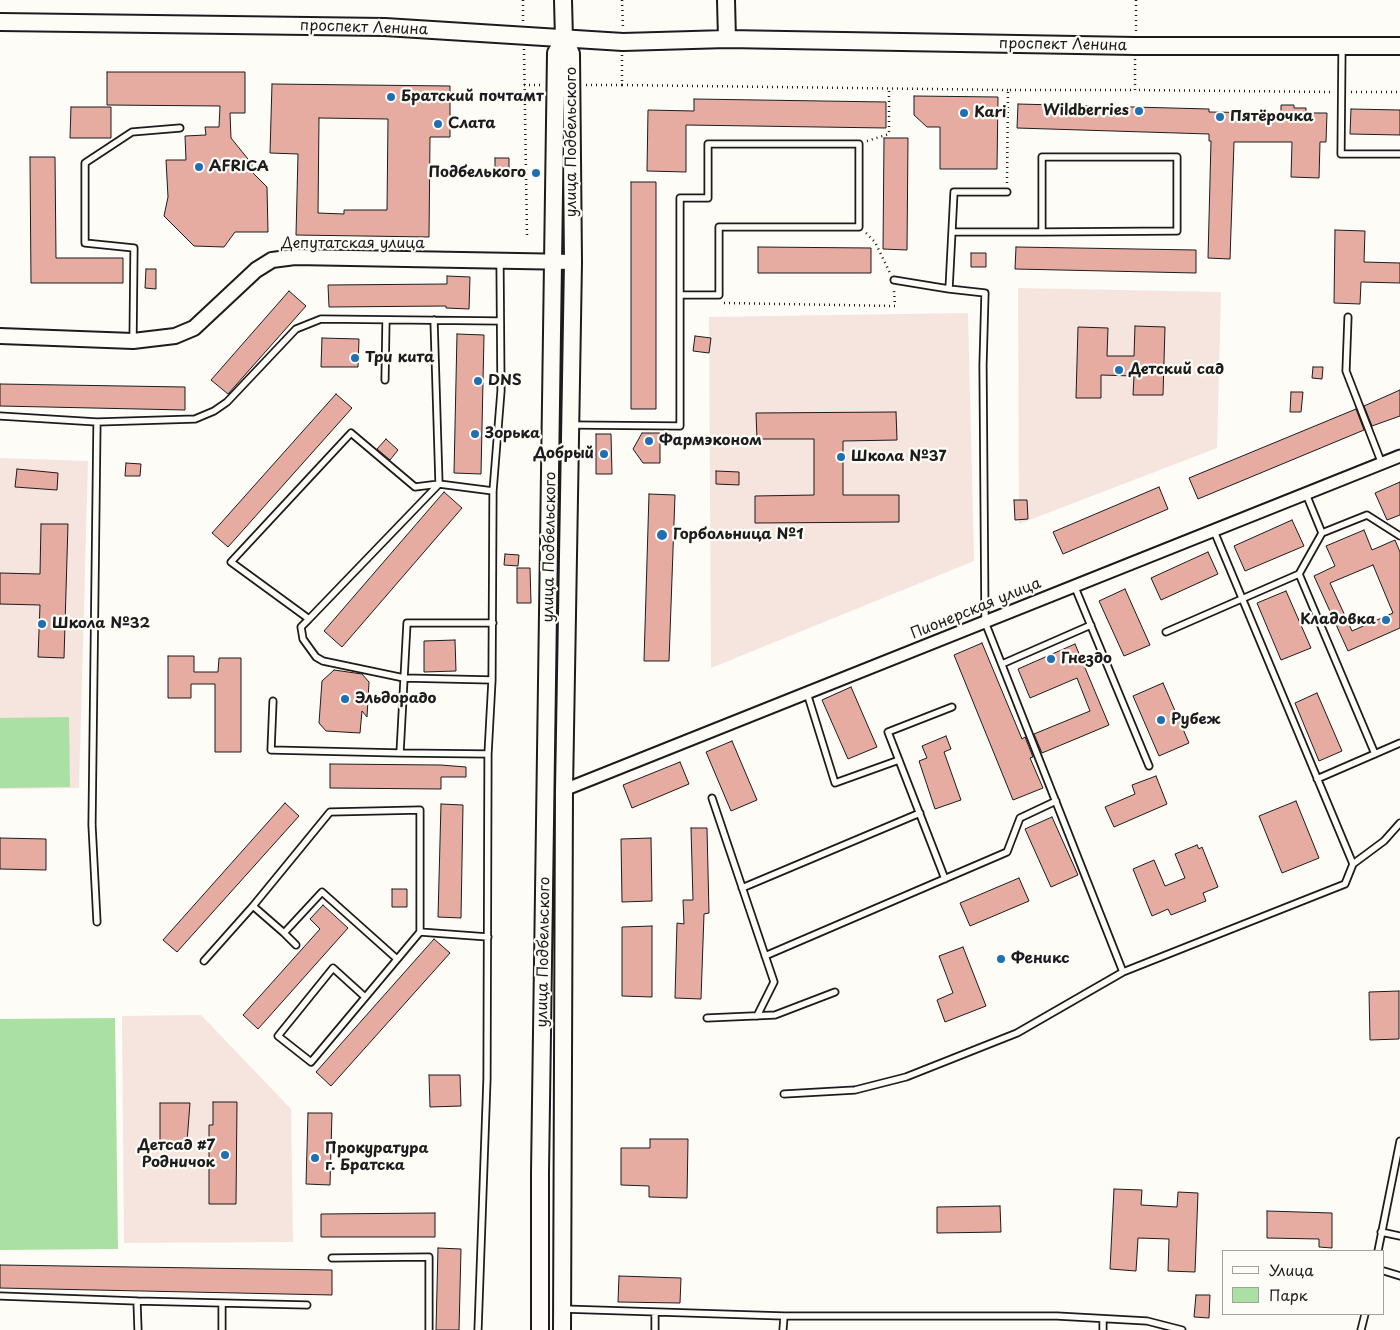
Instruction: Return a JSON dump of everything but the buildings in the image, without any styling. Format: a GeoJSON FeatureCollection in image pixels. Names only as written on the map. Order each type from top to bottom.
{"type":"FeatureCollection","features":[{"type":"Feature","properties":{"kind":"main road"},"geometry":{"type":"LineString","coordinates":[[563,0],[564,39]]}},
{"type":"Feature","properties":{"kind":"main road"},"geometry":{"type":"LineString","coordinates":[[726,0],[727,39]]}},
{"type":"Feature","properties":{"kind":"main road","name":"проспект Ленина"},"geometry":{"type":"LineString","coordinates":[[0,22],[385,27],[623,42],[727,39],[1135,46],[1342,44],[1400,46]]}},
{"type":"Feature","properties":{"kind":"main road","name":"улица Подбельского"},"geometry":{"type":"LineString","coordinates":[[562,1330],[564,790],[572,262],[564,85],[556,53],[564,39]]}},
{"type":"Feature","properties":{"kind":"main road","name":"улица Подбельского"},"geometry":{"type":"LineString","coordinates":[[540,1330],[540,1172],[553,262],[564,85]]}},
{"type":"Feature","properties":{"kind":"main road"},"geometry":{"type":"LineString","coordinates":[[544,916],[563,916]]}},
{"type":"Feature","properties":{"kind":"street","name":"Депутатская улица"},"geometry":{"type":"LineString","coordinates":[[0,336],[133,341],[176,336],[194,328],[256,270],[272,260],[295,257],[500,263],[572,262]]}},
{"type":"Feature","properties":{"kind":"street","name":"Пионерская улица"},"geometry":{"type":"LineString","coordinates":[[564,790],[1400,456]]}},
{"type":"Feature","properties":{"kind":"lane"},"geometry":{"type":"LineString","coordinates":[[1342,44],[1341,154],[1400,154]]}},
{"type":"Feature","properties":{"kind":"lane"},"geometry":{"type":"LineString","coordinates":[[133,341],[134,248],[85,243],[85,163],[132,132],[180,128]]}},
{"type":"Feature","properties":{"kind":"lane"},"geometry":{"type":"LineString","coordinates":[[570,425],[680,426],[680,295],[680,198],[708,198],[708,144],[859,144],[859,227],[719,227],[719,295],[680,295]]}},
{"type":"Feature","properties":{"kind":"lane"},"geometry":{"type":"LineString","coordinates":[[953,232],[1042,232],[1177,232],[1177,157],[1042,157],[1042,232]]}},
{"type":"Feature","properties":{"kind":"lane"},"geometry":{"type":"LineString","coordinates":[[949,289],[954,192],[1007,192]]}},
{"type":"Feature","properties":{"kind":"lane"},"geometry":{"type":"LineString","coordinates":[[478,1330],[486,1135],[488,754],[492,680],[493,491],[500,391],[500,263]]}},
{"type":"Feature","properties":{"kind":"lane"},"geometry":{"type":"LineString","coordinates":[[894,280],[985,293],[982,364],[985,622],[1123,972]]}},
{"type":"Feature","properties":{"kind":"lane"},"geometry":{"type":"LineString","coordinates":[[1348,318],[1346,371],[1382,464]]}},
{"type":"Feature","properties":{"kind":"lane"},"geometry":{"type":"LineString","coordinates":[[0,416],[97,422],[195,419],[214,411],[227,402],[296,329],[321,319],[500,321]]}},
{"type":"Feature","properties":{"kind":"lane"},"geometry":{"type":"LineString","coordinates":[[384,380],[386,320]]}},
{"type":"Feature","properties":{"kind":"lane"},"geometry":{"type":"LineString","coordinates":[[434,320],[438,484],[301,627],[303,639],[316,657],[323,661],[404,678],[492,680]]}},
{"type":"Feature","properties":{"kind":"lane"},"geometry":{"type":"LineString","coordinates":[[97,422],[92,825],[97,922]]}},
{"type":"Feature","properties":{"kind":"lane"},"geometry":{"type":"LineString","coordinates":[[309,619],[231,562],[351,433],[415,487],[438,484],[493,491]]}},
{"type":"Feature","properties":{"kind":"lane"},"geometry":{"type":"LineString","coordinates":[[1306,494],[1322,533]]}},
{"type":"Feature","properties":{"kind":"lane"},"geometry":{"type":"LineString","coordinates":[[1166,632],[1299,574],[1322,533],[1367,516],[1400,536]]}},
{"type":"Feature","properties":{"kind":"lane"},"geometry":{"type":"LineString","coordinates":[[1214,530],[1353,864]]}},
{"type":"Feature","properties":{"kind":"lane"},"geometry":{"type":"LineString","coordinates":[[1299,574],[1376,754]]}},
{"type":"Feature","properties":{"kind":"lane"},"geometry":{"type":"LineString","coordinates":[[1074,585],[1149,766]]}},
{"type":"Feature","properties":{"kind":"lane"},"geometry":{"type":"LineString","coordinates":[[400,753],[407,623],[492,623]]}},
{"type":"Feature","properties":{"kind":"lane"},"geometry":{"type":"LineString","coordinates":[[1002,664],[1092,626]]}},
{"type":"Feature","properties":{"kind":"lane"},"geometry":{"type":"LineString","coordinates":[[807,693],[835,783],[899,760]]}},
{"type":"Feature","properties":{"kind":"lane"},"geometry":{"type":"LineString","coordinates":[[273,701],[271,750],[488,754]]}},
{"type":"Feature","properties":{"kind":"lane"},"geometry":{"type":"LineString","coordinates":[[945,879],[888,732],[952,707]]}},
{"type":"Feature","properties":{"kind":"lane"},"geometry":{"type":"LineString","coordinates":[[1317,779],[1400,744]]}},
{"type":"Feature","properties":{"kind":"lane"},"geometry":{"type":"LineString","coordinates":[[712,798],[774,982],[758,1016]]}},
{"type":"Feature","properties":{"kind":"lane"},"geometry":{"type":"LineString","coordinates":[[765,956],[1007,852],[1020,818],[1056,801]]}},
{"type":"Feature","properties":{"kind":"lane"},"geometry":{"type":"LineString","coordinates":[[204,961],[253,906],[330,812],[420,810],[420,932],[311,1062],[278,1036],[334,968],[365,997]]}},
{"type":"Feature","properties":{"kind":"lane"},"geometry":{"type":"LineString","coordinates":[[742,888],[920,813]]}},
{"type":"Feature","properties":{"kind":"lane"},"geometry":{"type":"LineString","coordinates":[[784,1094],[855,1090],[906,1077],[1017,1033],[1123,972],[1345,884],[1353,864],[1384,841],[1400,823]]}},
{"type":"Feature","properties":{"kind":"lane"},"geometry":{"type":"LineString","coordinates":[[284,933],[322,892],[397,960]]}},
{"type":"Feature","properties":{"kind":"lane"},"geometry":{"type":"LineString","coordinates":[[253,906],[296,945]]}},
{"type":"Feature","properties":{"kind":"lane"},"geometry":{"type":"LineString","coordinates":[[420,932],[488,937]]}},
{"type":"Feature","properties":{"kind":"lane"},"geometry":{"type":"LineString","coordinates":[[707,1018],[775,1015],[835,992]]}},
{"type":"Feature","properties":{"kind":"lane"},"geometry":{"type":"LineString","coordinates":[[1378,1250],[1400,1141]]}},
{"type":"Feature","properties":{"kind":"lane"},"geometry":{"type":"LineString","coordinates":[[1381,1232],[1400,1236]]}},
{"type":"Feature","properties":{"kind":"lane"},"geometry":{"type":"LineString","coordinates":[[332,1258],[429,1257],[429,1330]]}},
{"type":"Feature","properties":{"kind":"lane"},"geometry":{"type":"LineString","coordinates":[[1385,1271],[1400,1276]]}},
{"type":"Feature","properties":{"kind":"lane"},"geometry":{"type":"LineString","coordinates":[[0,1296],[307,1305]]}},
{"type":"Feature","properties":{"kind":"lane"},"geometry":{"type":"LineString","coordinates":[[137,1301],[138,1330]]}},
{"type":"Feature","properties":{"kind":"lane"},"geometry":{"type":"LineString","coordinates":[[222,1303],[222,1330]]}},
{"type":"Feature","properties":{"kind":"lane"},"geometry":{"type":"LineString","coordinates":[[562,1309],[784,1316],[1057,1316],[1147,1321],[1182,1330]]}},
{"type":"Feature","properties":{"kind":"lane"},"geometry":{"type":"LineString","coordinates":[[655,1312],[655,1330]]}},
{"type":"Feature","properties":{"kind":"lane"},"geometry":{"type":"LineString","coordinates":[[1361,1330],[1365,1315]]}},
{"type":"Feature","properties":{"kind":"lane"},"geometry":{"type":"LineString","coordinates":[[783,1330],[784,1316]]}},
{"type":"Feature","properties":{"kind":"lane"},"geometry":{"type":"LineString","coordinates":[[1103,1320],[1103,1330]]}},
{"type":"Feature","properties":{"kind":"path"},"geometry":{"type":"LineString","coordinates":[[622,0],[622,86]]}},
{"type":"Feature","properties":{"kind":"path"},"geometry":{"type":"LineString","coordinates":[[524,56],[526,236]]}},
{"type":"Feature","properties":{"kind":"path"},"geometry":{"type":"LineString","coordinates":[[1135,60],[1135,90]]}},
{"type":"Feature","properties":{"kind":"path"},"geometry":{"type":"LineString","coordinates":[[524,85],[1400,92]]}},
{"type":"Feature","properties":{"kind":"path"},"geometry":{"type":"LineString","coordinates":[[859,144],[888,134],[889,88]]}},
{"type":"Feature","properties":{"kind":"path"},"geometry":{"type":"LineString","coordinates":[[1007,192],[1008,90]]}},
{"type":"Feature","properties":{"kind":"path"},"geometry":{"type":"LineString","coordinates":[[719,295],[723,302],[895,306],[894,280],[875,242],[859,227]]}},
{"type":"Feature","properties":{"kind":"shaded area","name":"Детский сад"},"geometry":{"type":"Polygon","coordinates":[[[1018,288],[1221,292],[1217,448],[1019,524],[1018,288]]]}},
{"type":"Feature","properties":{"kind":"shaded area","name":"Школа №37"},"geometry":{"type":"Polygon","coordinates":[[[968,313],[974,561],[711,668],[709,317],[968,313]]]}},
{"type":"Feature","properties":{"kind":"shaded area","name":"Школа №32"},"geometry":{"type":"Polygon","coordinates":[[[0,458],[88,461],[79,788],[0,789],[0,458]]]}},
{"type":"Feature","properties":{"kind":"shaded area"},"geometry":{"type":"Polygon","coordinates":[[[201,1015],[291,1109],[293,1242],[124,1243],[122,1016],[201,1015]]]}},
{"type":"Feature","properties":{"kind":"green space"},"geometry":{"type":"Polygon","coordinates":[[[69,717],[70,787],[0,788],[0,718],[69,717]]]}},
{"type":"Feature","properties":{"kind":"green space"},"geometry":{"type":"Polygon","coordinates":[[[115,1018],[118,1249],[0,1250],[0,1019],[115,1018]]]}},
{"type":"Feature","properties":{"kind":"place","name":"Братский почтамт"},"geometry":{"type":"Point","coordinates":[391,97]}},
{"type":"Feature","properties":{"kind":"place","name":"Wildberries"},"geometry":{"type":"Point","coordinates":[1139,111]}},
{"type":"Feature","properties":{"kind":"place","name":"Kari"},"geometry":{"type":"Point","coordinates":[964,113]}},
{"type":"Feature","properties":{"kind":"place","name":"Пятёрочка"},"geometry":{"type":"Point","coordinates":[1220,117]}},
{"type":"Feature","properties":{"kind":"place","name":"Слата"},"geometry":{"type":"Point","coordinates":[438,124]}},
{"type":"Feature","properties":{"kind":"place","name":"AFRICA"},"geometry":{"type":"Point","coordinates":[199,167]}},
{"type":"Feature","properties":{"kind":"place","name":"Подбелького"},"geometry":{"type":"Point","coordinates":[536,173]}},
{"type":"Feature","properties":{"kind":"place","name":"Три кита"},"geometry":{"type":"Point","coordinates":[355,358]}},
{"type":"Feature","properties":{"kind":"place","name":"Детский сад"},"geometry":{"type":"Point","coordinates":[1119,370]}},
{"type":"Feature","properties":{"kind":"place","name":"DNS"},"geometry":{"type":"Point","coordinates":[478,381]}},
{"type":"Feature","properties":{"kind":"place","name":"Зорька"},"geometry":{"type":"Point","coordinates":[475,434]}},
{"type":"Feature","properties":{"kind":"place","name":"Фармэконом"},"geometry":{"type":"Point","coordinates":[649,441]}},
{"type":"Feature","properties":{"kind":"place","name":"Добрый"},"geometry":{"type":"Point","coordinates":[604,454]}},
{"type":"Feature","properties":{"kind":"place","name":"Школа №37"},"geometry":{"type":"Point","coordinates":[841,457]}},
{"type":"Feature","properties":{"kind":"place","name":"Горбольница №1"},"geometry":{"type":"Point","coordinates":[662,535]}},
{"type":"Feature","properties":{"kind":"place","name":"Кладовка"},"geometry":{"type":"Point","coordinates":[1386,620]}},
{"type":"Feature","properties":{"kind":"place","name":"Школа №32"},"geometry":{"type":"Point","coordinates":[42,624]}},
{"type":"Feature","properties":{"kind":"place","name":"Гнездо"},"geometry":{"type":"Point","coordinates":[1051,659]}},
{"type":"Feature","properties":{"kind":"place","name":"Эльдорадо"},"geometry":{"type":"Point","coordinates":[345,699]}},
{"type":"Feature","properties":{"kind":"place","name":"Рубеж"},"geometry":{"type":"Point","coordinates":[1161,720]}},
{"type":"Feature","properties":{"kind":"place","name":"Феникс"},"geometry":{"type":"Point","coordinates":[1001,959]}},
{"type":"Feature","properties":{"kind":"place","name":"Детсад #7 Родничок"},"geometry":{"type":"Point","coordinates":[225,1155]}},
{"type":"Feature","properties":{"kind":"place","name":"Прокуратура г. Братска"},"geometry":{"type":"Point","coordinates":[315,1158]}}]}
